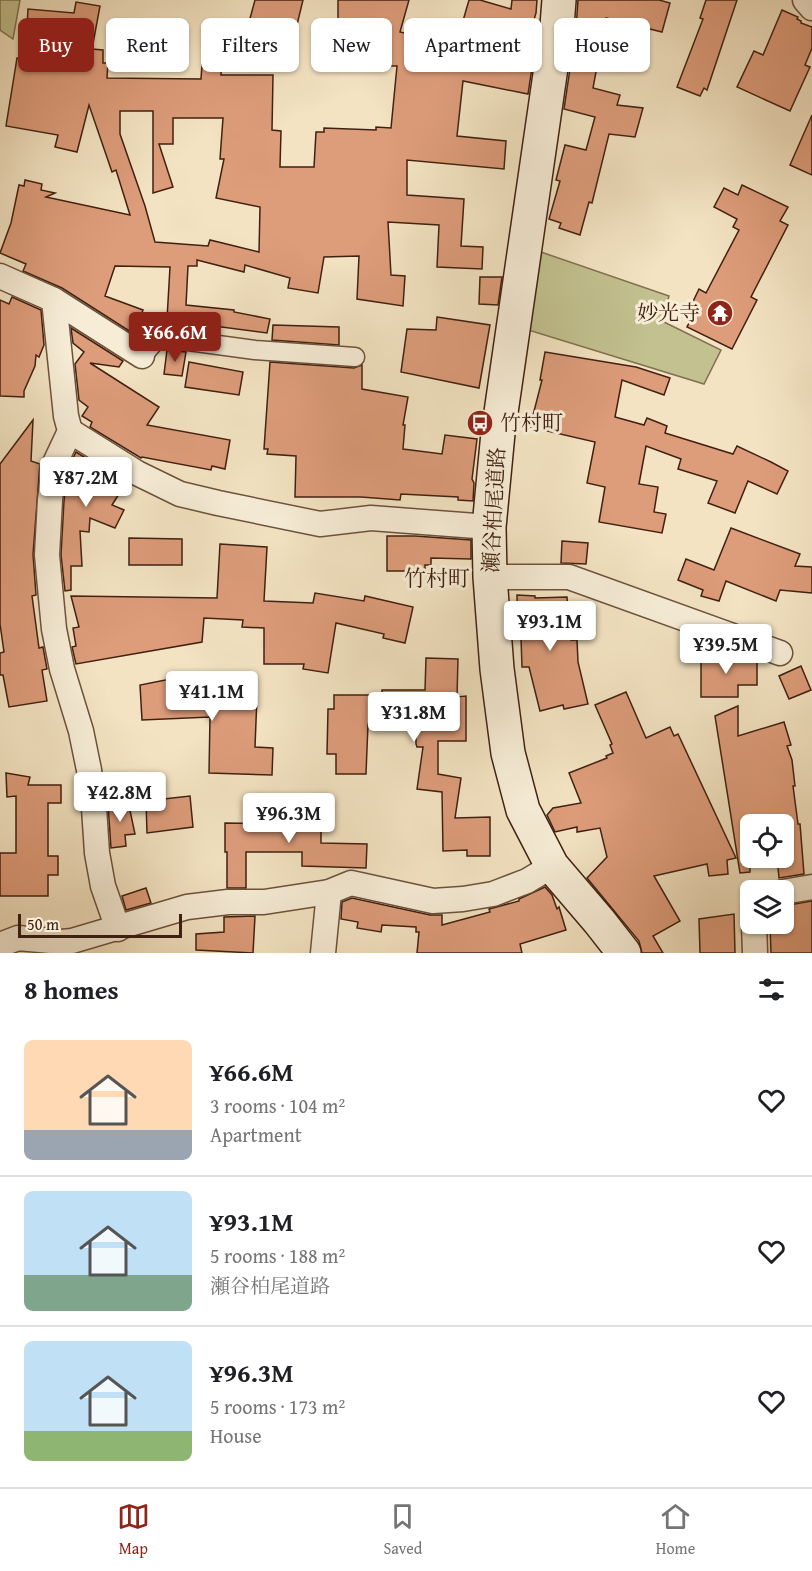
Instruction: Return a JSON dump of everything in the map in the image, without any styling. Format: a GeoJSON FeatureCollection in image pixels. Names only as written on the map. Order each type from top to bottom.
{"type":"FeatureCollection","features":[{"type":"Feature","properties":{"kind":"main road","name":"瀬谷柏尾道路"},"geometry":{"type":"LineString","coordinates":[[559,0],[498,433],[489,527],[490,577],[497,669],[508,753],[524,810],[552,866],[624,953]]}},
{"type":"Feature","properties":{"kind":"street"},"geometry":{"type":"LineString","coordinates":[[805,0],[812,8]]}},
{"type":"Feature","properties":{"kind":"street"},"geometry":{"type":"LineString","coordinates":[[0,276],[54,300],[142,356],[159,337],[255,350],[355,357]]}},
{"type":"Feature","properties":{"kind":"street"},"geometry":{"type":"LineString","coordinates":[[54,300],[66,416],[70,431],[54,465],[50,500],[47,555],[54,629],[62,669],[81,731],[89,770],[97,854],[103,886],[118,929]]}},
{"type":"Feature","properties":{"kind":"street"},"geometry":{"type":"LineString","coordinates":[[70,431],[148,478],[180,494],[218,503],[320,524],[371,518],[489,527]]}},
{"type":"Feature","properties":{"kind":"street"},"geometry":{"type":"LineString","coordinates":[[490,577],[569,577],[780,653]]}},
{"type":"Feature","properties":{"kind":"street"},"geometry":{"type":"LineString","coordinates":[[0,945],[18,938],[72,941],[187,907],[228,902],[264,902],[329,892],[351,883],[433,901],[463,899],[493,894],[527,881],[552,866]]}},
{"type":"Feature","properties":{"kind":"street"},"geometry":{"type":"LineString","coordinates":[[794,890],[812,887]]}},
{"type":"Feature","properties":{"kind":"street"},"geometry":{"type":"LineString","coordinates":[[323,953],[329,892]]}},
{"type":"Feature","properties":{"kind":"street"},"geometry":{"type":"LineString","coordinates":[[754,934],[755,953]]}},
{"type":"Feature","properties":{"kind":"shaded area"},"geometry":{"type":"Polygon","coordinates":[[[0,0],[20,0],[13,39],[0,30],[0,0]]]}},
{"type":"Feature","properties":{"kind":"shaded area"},"geometry":{"type":"Polygon","coordinates":[[[538,251],[669,296],[662,321],[721,350],[704,384],[525,329],[538,251]]]}},
{"type":"Feature","properties":{"kind":"building"},"geometry":{"type":"Polygon","coordinates":[[[255,0],[303,0],[299,18],[250,18],[255,0]]]}},
{"type":"Feature","properties":{"kind":"building"},"geometry":{"type":"Polygon","coordinates":[[[338,0],[409,0],[400,32],[404,33],[404,72],[531,72],[528,94],[463,81],[457,136],[506,141],[504,169],[407,160],[407,195],[464,199],[461,246],[483,247],[482,269],[437,267],[439,225],[388,222],[391,275],[405,276],[403,306],[357,299],[359,256],[324,257],[318,293],[288,288],[290,278],[245,265],[244,272],[197,260],[197,266],[188,266],[186,305],[234,310],[234,312],[270,319],[267,333],[191,323],[190,330],[171,327],[172,319],[167,319],[170,267],[115,266],[105,296],[143,310],[134,334],[62,288],[23,271],[26,264],[0,253],[11,223],[19,185],[24,186],[25,180],[42,184],[41,190],[55,193],[46,197],[130,215],[116,170],[112,172],[89,105],[77,152],[55,147],[58,135],[6,126],[17,58],[18,72],[94,72],[94,49],[103,50],[103,63],[106,63],[107,78],[201,79],[201,72],[221,72],[221,75],[273,75],[272,130],[281,131],[280,167],[314,167],[316,132],[324,132],[324,128],[376,130],[376,127],[391,128],[397,66],[392,66],[392,18],[338,18],[338,0]],[[120,111],[120,134],[155,242],[208,246],[210,240],[259,252],[260,207],[216,198],[224,159],[220,159],[223,118],[173,118],[173,144],[159,144],[173,187],[153,193],[153,111],[120,111]]]}},
{"type":"Feature","properties":{"kind":"building"},"geometry":{"type":"Polygon","coordinates":[[[469,0],[480,0],[511,9],[512,0],[537,0],[534,18],[464,18],[469,0]]]}},
{"type":"Feature","properties":{"kind":"building"},"geometry":{"type":"Polygon","coordinates":[[[578,0],[659,0],[670,3],[662,32],[650,29],[650,18],[577,18],[578,0]]]}},
{"type":"Feature","properties":{"kind":"building"},"geometry":{"type":"Polygon","coordinates":[[[706,0],[737,0],[707,90],[704,88],[700,96],[677,87],[703,19],[700,18],[706,0]]]}},
{"type":"Feature","properties":{"kind":"building"},"geometry":{"type":"Polygon","coordinates":[[[76,2],[100,6],[94,38],[94,18],[27,18],[28,9],[74,13],[76,2]]]}},
{"type":"Feature","properties":{"kind":"building"},"geometry":{"type":"Polygon","coordinates":[[[782,10],[798,17],[801,23],[812,27],[812,48],[805,65],[810,67],[790,111],[737,87],[754,51],[763,55],[782,10]]]}},
{"type":"Feature","properties":{"kind":"building"},"geometry":{"type":"Polygon","coordinates":[[[570,72],[596,72],[593,88],[620,95],[617,105],[643,108],[635,137],[609,134],[592,203],[589,202],[580,235],[559,228],[561,223],[549,219],[560,181],[556,180],[565,145],[586,150],[595,117],[564,109],[570,72]]]}},
{"type":"Feature","properties":{"kind":"building"},"geometry":{"type":"Polygon","coordinates":[[[812,115],[812,175],[790,165],[812,115]]]}},
{"type":"Feature","properties":{"kind":"building"},"geometry":{"type":"Polygon","coordinates":[[[742,185],[788,207],[780,221],[788,225],[751,297],[757,300],[732,349],[687,327],[693,315],[688,312],[699,289],[706,293],[739,230],[733,227],[737,219],[714,207],[724,188],[738,195],[742,185]]]}},
{"type":"Feature","properties":{"kind":"building"},"geometry":{"type":"Polygon","coordinates":[[[480,277],[502,277],[498,305],[479,304],[480,277]]]}},
{"type":"Feature","properties":{"kind":"building"},"geometry":{"type":"Polygon","coordinates":[[[12,297],[41,310],[44,345],[39,357],[36,355],[35,366],[24,391],[24,397],[0,396],[0,300],[9,304],[12,297]]]}},
{"type":"Feature","properties":{"kind":"building"},"geometry":{"type":"Polygon","coordinates":[[[437,317],[490,325],[479,388],[401,372],[407,329],[436,330],[437,317]]]}},
{"type":"Feature","properties":{"kind":"building"},"geometry":{"type":"Polygon","coordinates":[[[273,325],[339,327],[339,345],[272,340],[273,325]]]}},
{"type":"Feature","properties":{"kind":"building"},"geometry":{"type":"Polygon","coordinates":[[[71,328],[123,361],[119,367],[90,363],[159,407],[147,425],[230,440],[225,469],[212,466],[211,470],[141,458],[90,427],[92,422],[82,416],[88,407],[79,400],[75,364],[84,352],[73,343],[71,328]]]}},
{"type":"Feature","properties":{"kind":"building"},"geometry":{"type":"Polygon","coordinates":[[[167,350],[186,352],[182,376],[164,374],[167,350]]]}},
{"type":"Feature","properties":{"kind":"building"},"geometry":{"type":"Polygon","coordinates":[[[545,352],[636,367],[670,378],[664,395],[622,380],[615,417],[644,425],[647,418],[667,426],[665,433],[733,454],[737,446],[771,462],[788,471],[777,494],[748,481],[735,513],[708,503],[717,481],[678,469],[681,459],[646,446],[639,484],[658,487],[654,512],[666,514],[662,533],[599,522],[605,487],[587,483],[595,442],[530,427],[542,380],[540,380],[545,352]]]}},
{"type":"Feature","properties":{"kind":"building"},"geometry":{"type":"Polygon","coordinates":[[[189,362],[243,372],[239,395],[185,387],[189,362]]]}},
{"type":"Feature","properties":{"kind":"building"},"geometry":{"type":"Polygon","coordinates":[[[270,362],[354,368],[362,365],[362,389],[408,397],[403,425],[405,425],[403,449],[442,454],[445,435],[477,439],[472,479],[474,483],[473,501],[458,500],[458,497],[401,494],[400,500],[361,497],[295,497],[296,456],[267,454],[268,449],[264,449],[270,362]]]}},
{"type":"Feature","properties":{"kind":"building"},"geometry":{"type":"Polygon","coordinates":[[[33,420],[31,461],[40,464],[33,554],[36,595],[32,596],[39,648],[43,647],[47,669],[42,670],[47,701],[9,707],[3,675],[0,675],[0,653],[4,652],[0,624],[0,464],[33,420]]]}},
{"type":"Feature","properties":{"kind":"building"},"geometry":{"type":"Polygon","coordinates":[[[76,452],[126,483],[112,505],[124,510],[115,528],[90,518],[89,532],[80,531],[82,566],[71,566],[71,590],[65,591],[61,555],[64,501],[68,469],[76,452]]]}},
{"type":"Feature","properties":{"kind":"building"},"geometry":{"type":"Polygon","coordinates":[[[731,528],[800,554],[795,566],[812,567],[812,593],[780,590],[776,601],[726,581],[719,601],[701,596],[703,590],[678,580],[686,559],[714,570],[731,528]]]}},
{"type":"Feature","properties":{"kind":"building"},"geometry":{"type":"Polygon","coordinates":[[[387,536],[471,540],[471,559],[431,558],[431,565],[425,565],[425,571],[387,571],[387,536]]]}},
{"type":"Feature","properties":{"kind":"building"},"geometry":{"type":"Polygon","coordinates":[[[129,538],[182,539],[182,565],[129,565],[129,538]]]}},
{"type":"Feature","properties":{"kind":"building"},"geometry":{"type":"Polygon","coordinates":[[[562,541],[588,543],[586,564],[561,563],[562,541]]]}},
{"type":"Feature","properties":{"kind":"building"},"geometry":{"type":"Polygon","coordinates":[[[220,544],[267,547],[264,601],[313,603],[315,593],[364,601],[365,596],[413,607],[405,643],[383,638],[384,634],[336,623],[328,673],[303,669],[304,664],[264,664],[264,628],[242,627],[243,620],[204,618],[202,642],[76,664],[72,647],[76,646],[73,628],[79,627],[71,596],[217,598],[220,544]]]}},
{"type":"Feature","properties":{"kind":"building"},"geometry":{"type":"Polygon","coordinates":[[[517,595],[535,596],[535,598],[567,597],[568,612],[571,612],[571,640],[577,640],[578,662],[588,704],[564,709],[563,705],[540,711],[529,667],[522,667],[521,638],[518,638],[517,595]]]}},
{"type":"Feature","properties":{"kind":"building"},"geometry":{"type":"Polygon","coordinates":[[[701,655],[745,655],[745,658],[757,660],[757,685],[738,685],[738,697],[701,697],[701,655]]]}},
{"type":"Feature","properties":{"kind":"building"},"geometry":{"type":"Polygon","coordinates":[[[426,658],[458,659],[457,697],[466,696],[466,741],[438,741],[438,774],[461,778],[455,818],[490,817],[490,856],[467,856],[467,850],[443,851],[442,792],[417,789],[423,747],[417,747],[416,744],[416,721],[374,720],[374,724],[368,724],[366,774],[336,774],[336,754],[327,754],[328,709],[334,709],[334,695],[382,695],[382,690],[425,690],[426,658]]]}},
{"type":"Feature","properties":{"kind":"building"},"geometry":{"type":"Polygon","coordinates":[[[801,666],[811,690],[789,699],[779,676],[801,666]]]}},
{"type":"Feature","properties":{"kind":"building"},"geometry":{"type":"Polygon","coordinates":[[[206,672],[205,695],[257,696],[255,747],[273,748],[272,775],[209,773],[210,717],[142,720],[140,685],[206,672]]]}},
{"type":"Feature","properties":{"kind":"building"},"geometry":{"type":"Polygon","coordinates":[[[626,692],[646,738],[670,727],[674,736],[678,734],[736,858],[727,860],[728,874],[709,876],[707,864],[654,876],[680,921],[653,936],[663,953],[642,953],[639,941],[587,878],[607,857],[600,828],[577,832],[577,827],[555,832],[547,815],[553,808],[581,803],[569,773],[607,758],[606,756],[613,753],[610,745],[612,744],[595,705],[626,692]]]}},
{"type":"Feature","properties":{"kind":"building"},"geometry":{"type":"Polygon","coordinates":[[[738,706],[738,736],[784,722],[791,745],[787,746],[792,760],[804,874],[779,878],[778,868],[794,868],[794,814],[740,814],[740,868],[750,868],[750,872],[740,873],[715,716],[738,706]]]}},
{"type":"Feature","properties":{"kind":"building"},"geometry":{"type":"Polygon","coordinates":[[[6,773],[30,777],[28,785],[61,785],[61,803],[48,803],[48,856],[58,856],[58,875],[48,875],[48,896],[0,896],[0,853],[16,853],[16,796],[7,797],[6,773]]]}},
{"type":"Feature","properties":{"kind":"building"},"geometry":{"type":"Polygon","coordinates":[[[302,795],[321,795],[321,843],[367,844],[366,868],[302,866],[302,852],[246,852],[246,888],[227,888],[225,823],[302,824],[302,795]]]}},
{"type":"Feature","properties":{"kind":"building"},"geometry":{"type":"Polygon","coordinates":[[[190,796],[193,827],[147,833],[146,801],[190,796]]]}},
{"type":"Feature","properties":{"kind":"building"},"geometry":{"type":"Polygon","coordinates":[[[128,801],[135,834],[125,835],[126,846],[111,848],[108,804],[128,801]]]}},
{"type":"Feature","properties":{"kind":"building"},"geometry":{"type":"Polygon","coordinates":[[[545,887],[552,895],[557,909],[559,907],[566,930],[520,944],[522,953],[417,953],[419,932],[416,932],[416,927],[382,925],[381,932],[357,928],[358,922],[341,919],[342,902],[352,898],[430,915],[442,915],[442,925],[490,912],[489,909],[519,901],[545,887]]]}},
{"type":"Feature","properties":{"kind":"building"},"geometry":{"type":"Polygon","coordinates":[[[146,888],[151,903],[126,910],[122,896],[146,888]]]}},
{"type":"Feature","properties":{"kind":"building"},"geometry":{"type":"Polygon","coordinates":[[[812,901],[812,953],[771,953],[770,934],[794,934],[794,904],[812,901]]]}},
{"type":"Feature","properties":{"kind":"building"},"geometry":{"type":"Polygon","coordinates":[[[734,914],[735,953],[700,953],[699,919],[734,914]]]}},
{"type":"Feature","properties":{"kind":"building"},"geometry":{"type":"Polygon","coordinates":[[[255,916],[253,953],[196,950],[196,934],[224,932],[224,917],[255,916]]]}},
{"type":"Feature","properties":{"kind":"place","name":"妙光寺"},"geometry":{"type":"Point","coordinates":[720,313]}},
{"type":"Feature","properties":{"kind":"place","name":"竹村町"},"geometry":{"type":"Point","coordinates":[480,423]}},
{"type":"Feature","properties":{"kind":"district","name":"竹村町"},"geometry":{"type":"Point","coordinates":[437,578]}}]}
